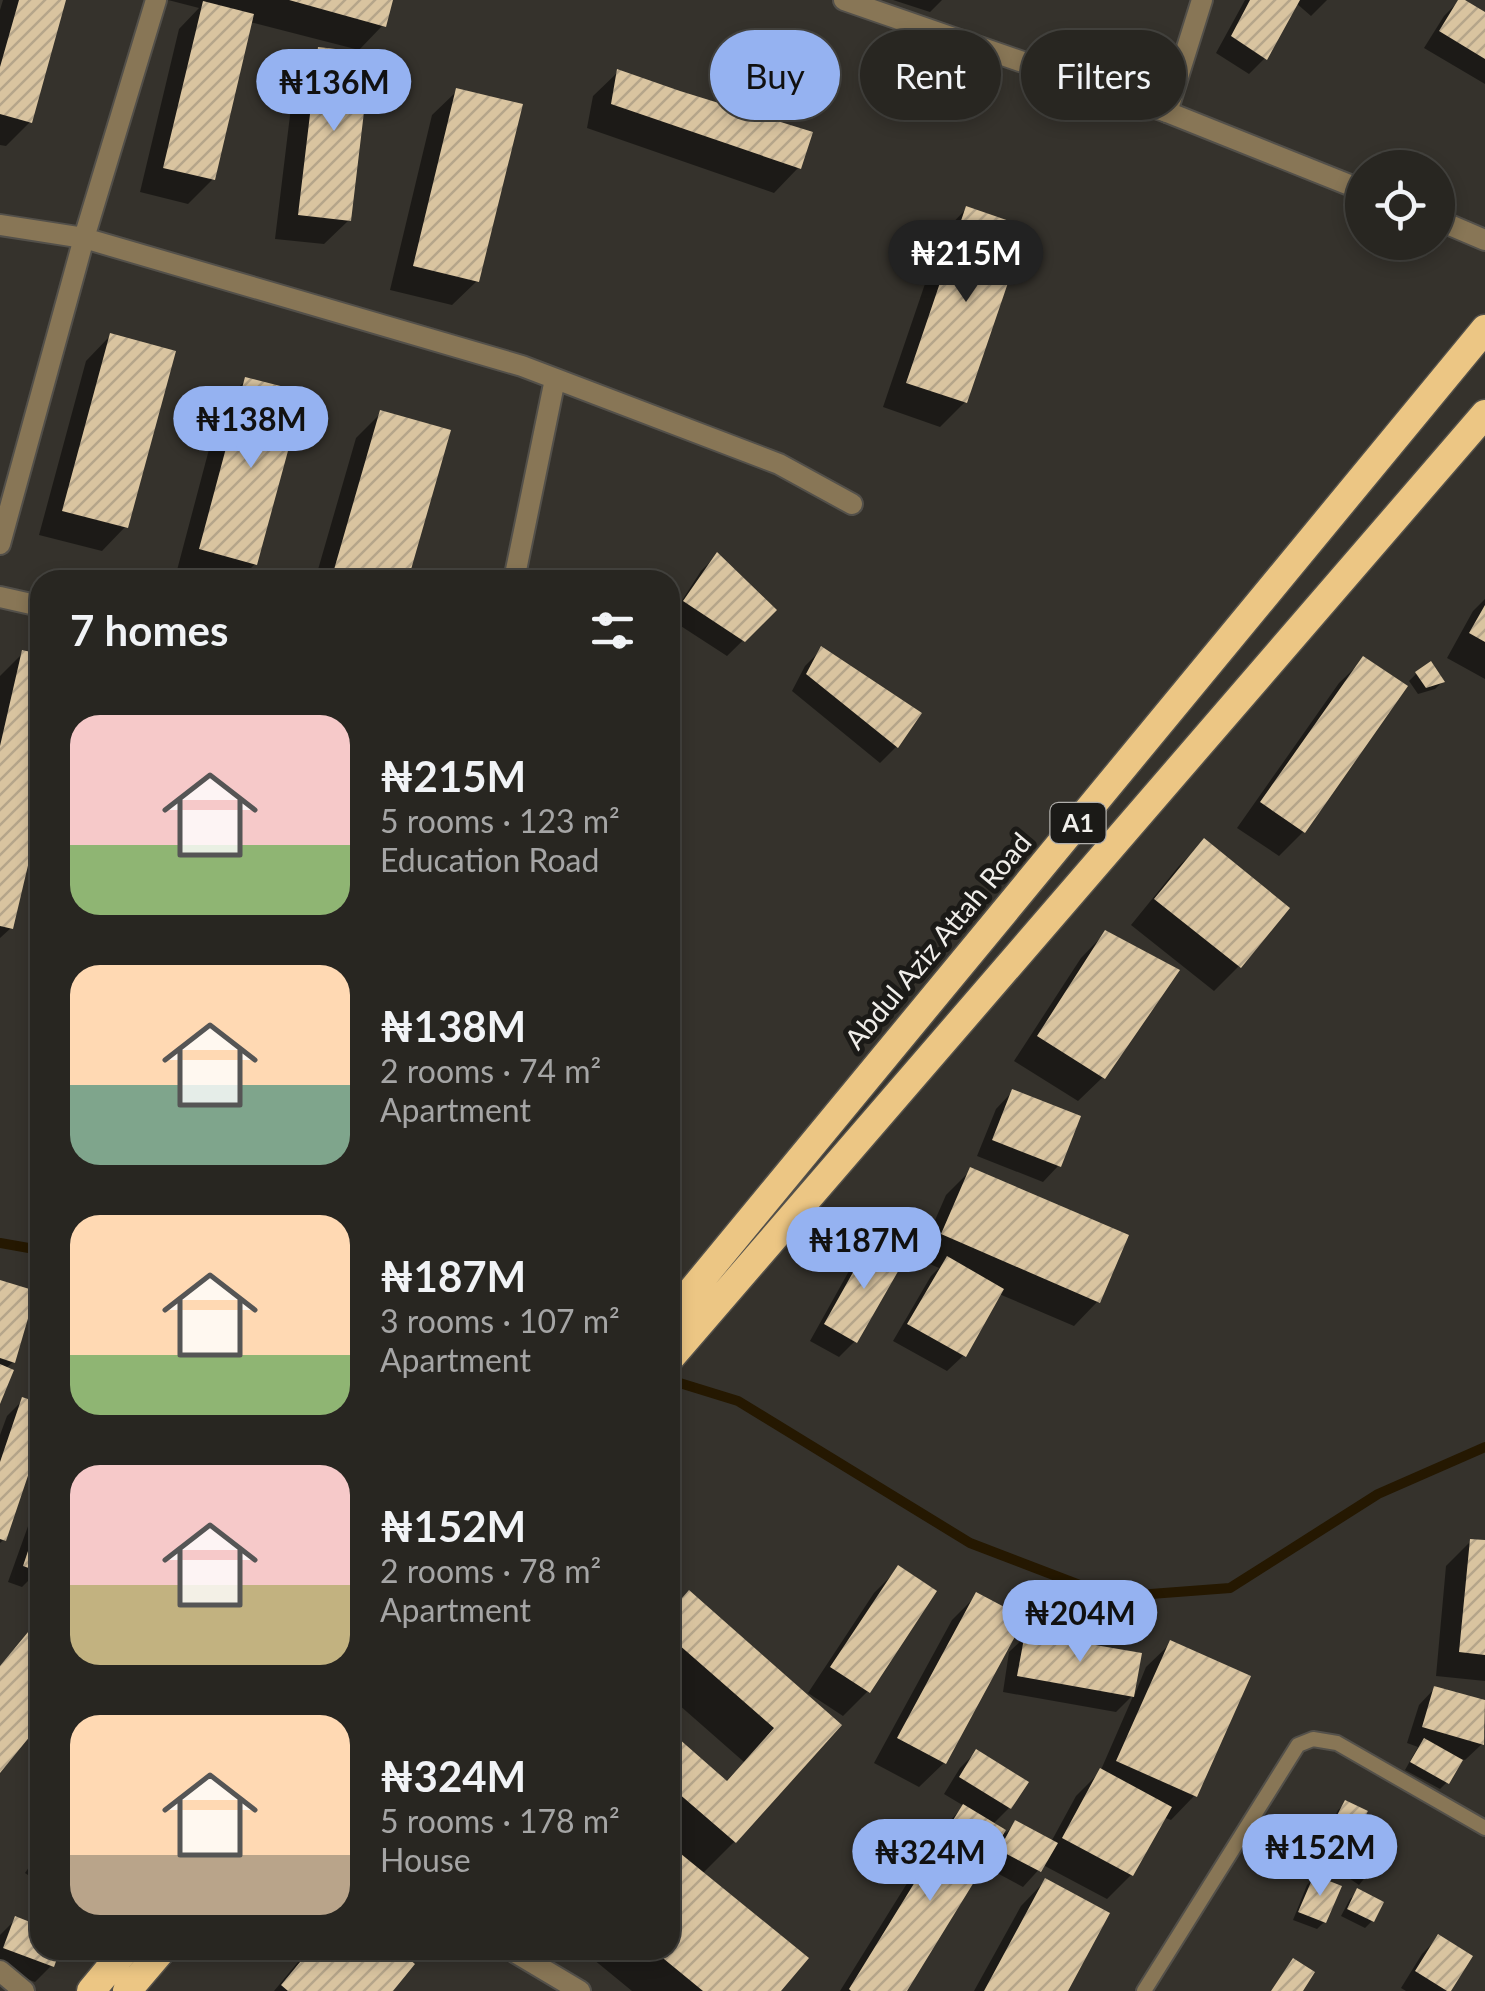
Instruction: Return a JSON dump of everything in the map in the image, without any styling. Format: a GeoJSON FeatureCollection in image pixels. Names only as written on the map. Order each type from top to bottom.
{"type":"FeatureCollection","features":[{"type":"Feature","properties":{"kind":"highway","name":"Abdul Aziz Attah Road"},"geometry":{"type":"LineString","coordinates":[[680,1305],[1485,329]]}},
{"type":"Feature","properties":{"kind":"highway","name":"A1"},"geometry":{"type":"LineString","coordinates":[[680,1346],[1485,414]]}},
{"type":"Feature","properties":{"kind":"highway"},"geometry":{"type":"LineString","coordinates":[[91,1991],[117,1960]]}},
{"type":"Feature","properties":{"kind":"highway"},"geometry":{"type":"LineString","coordinates":[[127,1991],[153,1960]]}},
{"type":"Feature","properties":{"kind":"street"},"geometry":{"type":"LineString","coordinates":[[0,544],[84,238],[156,0]]}},
{"type":"Feature","properties":{"kind":"street"},"geometry":{"type":"LineString","coordinates":[[844,0],[1021,61]]}},
{"type":"Feature","properties":{"kind":"street"},"geometry":{"type":"LineString","coordinates":[[1186,51],[1202,0]]}},
{"type":"Feature","properties":{"kind":"street"},"geometry":{"type":"LineString","coordinates":[[1186,120],[1345,183]]}},
{"type":"Feature","properties":{"kind":"street"},"geometry":{"type":"LineString","coordinates":[[0,225],[84,238],[522,366],[779,464],[852,504]]}},
{"type":"Feature","properties":{"kind":"street"},"geometry":{"type":"LineString","coordinates":[[1455,227],[1485,240]]}},
{"type":"Feature","properties":{"kind":"street"},"geometry":{"type":"LineString","coordinates":[[516,570],[555,379]]}},
{"type":"Feature","properties":{"kind":"street"},"geometry":{"type":"LineString","coordinates":[[0,597],[30,604]]}},
{"type":"Feature","properties":{"kind":"street"},"geometry":{"type":"LineString","coordinates":[[529,1960],[580,1991]]}},
{"type":"Feature","properties":{"kind":"street"},"geometry":{"type":"LineString","coordinates":[[0,1971],[24,1991]]}},
{"type":"Feature","properties":{"kind":"lane"},"geometry":{"type":"LineString","coordinates":[[1144,1991],[1298,1744],[1313,1739],[1337,1744],[1485,1828]]}},
{"type":"Feature","properties":{"kind":"building"},"geometry":{"type":"Polygon","coordinates":[[[19,0],[66,0],[32,123],[0,114],[0,67],[19,0]]]}},
{"type":"Feature","properties":{"kind":"building"},"geometry":{"type":"Polygon","coordinates":[[[289,0],[393,0],[386,27],[289,0]]]}},
{"type":"Feature","properties":{"kind":"building"},"geometry":{"type":"Polygon","coordinates":[[[1250,0],[1300,0],[1267,60],[1231,36],[1250,0]]]}},
{"type":"Feature","properties":{"kind":"building"},"geometry":{"type":"Polygon","coordinates":[[[1458,0],[1485,12],[1485,59],[1439,31],[1458,0]]]}},
{"type":"Feature","properties":{"kind":"building"},"geometry":{"type":"Polygon","coordinates":[[[203,1],[254,14],[215,180],[163,168],[203,1]]]}},
{"type":"Feature","properties":{"kind":"building"},"geometry":{"type":"Polygon","coordinates":[[[318,47],[371,53],[351,221],[298,215],[318,47]]]}},
{"type":"Feature","properties":{"kind":"building"},"geometry":{"type":"Polygon","coordinates":[[[617,69],[710,100],[710,120],[774,120],[813,132],[801,169],[611,104],[617,69]]]}},
{"type":"Feature","properties":{"kind":"building"},"geometry":{"type":"Polygon","coordinates":[[[456,88],[523,104],[479,282],[413,266],[456,88]]]}},
{"type":"Feature","properties":{"kind":"building"},"geometry":{"type":"Polygon","coordinates":[[[966,206],[1027,227],[967,403],[906,383],[966,206]]]}},
{"type":"Feature","properties":{"kind":"building"},"geometry":{"type":"Polygon","coordinates":[[[110,333],[176,351],[128,528],[62,511],[110,333]]]}},
{"type":"Feature","properties":{"kind":"building"},"geometry":{"type":"Polygon","coordinates":[[[245,377],[304,392],[257,565],[199,549],[245,377]]]}},
{"type":"Feature","properties":{"kind":"building"},"geometry":{"type":"Polygon","coordinates":[[[380,410],[451,430],[411,570],[334,570],[380,410]]]}},
{"type":"Feature","properties":{"kind":"building"},"geometry":{"type":"Polygon","coordinates":[[[717,552],[777,610],[745,642],[683,601],[717,552]]]}},
{"type":"Feature","properties":{"kind":"building"},"geometry":{"type":"Polygon","coordinates":[[[1485,605],[1485,642],[1469,633],[1485,605]]]}},
{"type":"Feature","properties":{"kind":"building"},"geometry":{"type":"Polygon","coordinates":[[[821,646],[922,713],[898,748],[806,674],[821,646]]]}},
{"type":"Feature","properties":{"kind":"building"},"geometry":{"type":"Polygon","coordinates":[[[22,650],[30,652],[30,857],[13,929],[0,926],[0,746],[22,650]]]}},
{"type":"Feature","properties":{"kind":"building"},"geometry":{"type":"Polygon","coordinates":[[[1363,656],[1408,686],[1305,833],[1260,802],[1363,656]]]}},
{"type":"Feature","properties":{"kind":"building"},"geometry":{"type":"Polygon","coordinates":[[[1431,661],[1445,682],[1426,688],[1415,672],[1431,661]]]}},
{"type":"Feature","properties":{"kind":"building"},"geometry":{"type":"Polygon","coordinates":[[[1204,838],[1290,908],[1241,968],[1154,899],[1204,838]]]}},
{"type":"Feature","properties":{"kind":"building"},"geometry":{"type":"Polygon","coordinates":[[[1105,930],[1180,970],[1105,1079],[1037,1036],[1105,930]]]}},
{"type":"Feature","properties":{"kind":"building"},"geometry":{"type":"Polygon","coordinates":[[[1012,1089],[1081,1116],[1061,1167],[992,1140],[1012,1089]]]}},
{"type":"Feature","properties":{"kind":"building"},"geometry":{"type":"Polygon","coordinates":[[[970,1167],[1129,1235],[1100,1303],[941,1234],[970,1167]]]}},
{"type":"Feature","properties":{"kind":"building"},"geometry":{"type":"Polygon","coordinates":[[[870,1242],[904,1261],[857,1343],[824,1324],[870,1242]]]}},
{"type":"Feature","properties":{"kind":"building"},"geometry":{"type":"Polygon","coordinates":[[[947,1256],[1004,1289],[966,1357],[907,1324],[947,1256]]]}},
{"type":"Feature","properties":{"kind":"building"},"geometry":{"type":"Polygon","coordinates":[[[0,1280],[30,1289],[30,1312],[15,1363],[0,1358],[0,1280]]]}},
{"type":"Feature","properties":{"kind":"building"},"geometry":{"type":"Polygon","coordinates":[[[0,1364],[14,1370],[0,1404],[0,1364]]]}},
{"type":"Feature","properties":{"kind":"building"},"geometry":{"type":"Polygon","coordinates":[[[22,1397],[30,1400],[30,1470],[6,1541],[0,1539],[0,1462],[22,1397]]]}},
{"type":"Feature","properties":{"kind":"building"},"geometry":{"type":"Polygon","coordinates":[[[1470,1539],[1485,1540],[1485,1655],[1459,1652],[1470,1539]]]}},
{"type":"Feature","properties":{"kind":"building"},"geometry":{"type":"Polygon","coordinates":[[[30,1545],[30,1568],[23,1566],[30,1545]]]}},
{"type":"Feature","properties":{"kind":"building"},"geometry":{"type":"Polygon","coordinates":[[[898,1565],[937,1591],[870,1693],[830,1667],[898,1565]]]}},
{"type":"Feature","properties":{"kind":"building"},"geometry":{"type":"Polygon","coordinates":[[[689,1590],[842,1725],[736,1843],[680,1795],[680,1740],[727,1781],[774,1728],[680,1646],[680,1600],[689,1590]]]}},
{"type":"Feature","properties":{"kind":"building"},"geometry":{"type":"Polygon","coordinates":[[[976,1592],[1025,1618],[946,1764],[897,1738],[976,1592]]]}},
{"type":"Feature","properties":{"kind":"building"},"geometry":{"type":"Polygon","coordinates":[[[30,1630],[30,1736],[0,1773],[0,1666],[30,1630]]]}},
{"type":"Feature","properties":{"kind":"building"},"geometry":{"type":"Polygon","coordinates":[[[1025,1633],[1142,1653],[1134,1697],[1017,1676],[1025,1633]]]}},
{"type":"Feature","properties":{"kind":"building"},"geometry":{"type":"Polygon","coordinates":[[[1170,1640],[1251,1676],[1197,1797],[1116,1761],[1170,1640]]]}},
{"type":"Feature","properties":{"kind":"building"},"geometry":{"type":"Polygon","coordinates":[[[1434,1686],[1485,1700],[1484,1745],[1422,1727],[1434,1686]]]}},
{"type":"Feature","properties":{"kind":"building"},"geometry":{"type":"Polygon","coordinates":[[[1424,1738],[1463,1760],[1449,1784],[1410,1762],[1424,1738]]]}},
{"type":"Feature","properties":{"kind":"building"},"geometry":{"type":"Polygon","coordinates":[[[976,1749],[1029,1782],[1011,1809],[959,1777],[976,1749]]]}},
{"type":"Feature","properties":{"kind":"building"},"geometry":{"type":"Polygon","coordinates":[[[1100,1768],[1172,1807],[1133,1876],[1062,1838],[1100,1768]]]}},
{"type":"Feature","properties":{"kind":"building"},"geometry":{"type":"Polygon","coordinates":[[[1345,1800],[1368,1811],[1345,1855],[1322,1844],[1345,1800]]]}},
{"type":"Feature","properties":{"kind":"building"},"geometry":{"type":"Polygon","coordinates":[[[963,1804],[1006,1830],[907,1991],[851,1991],[849,1989],[963,1804]]]}},
{"type":"Feature","properties":{"kind":"building"},"geometry":{"type":"Polygon","coordinates":[[[1015,1820],[1058,1843],[1041,1872],[999,1850],[1015,1820]]]}},
{"type":"Feature","properties":{"kind":"building"},"geometry":{"type":"Polygon","coordinates":[[[1361,1843],[1383,1860],[1368,1879],[1346,1863],[1361,1843]]]}},
{"type":"Feature","properties":{"kind":"building"},"geometry":{"type":"Polygon","coordinates":[[[680,1853],[809,1958],[781,1991],[703,1991],[665,1960],[680,1960],[680,1853]]]}},
{"type":"Feature","properties":{"kind":"building"},"geometry":{"type":"Polygon","coordinates":[[[1314,1875],[1342,1886],[1326,1923],[1298,1912],[1314,1875]]]}},
{"type":"Feature","properties":{"kind":"building"},"geometry":{"type":"Polygon","coordinates":[[[1045,1878],[1110,1913],[1068,1991],[984,1991],[1045,1878]]]}},
{"type":"Feature","properties":{"kind":"building"},"geometry":{"type":"Polygon","coordinates":[[[1357,1888],[1384,1902],[1374,1922],[1347,1909],[1357,1888]]]}},
{"type":"Feature","properties":{"kind":"building"},"geometry":{"type":"Polygon","coordinates":[[[15,1916],[30,1922],[30,1958],[3,1948],[15,1916]]]}},
{"type":"Feature","properties":{"kind":"building"},"geometry":{"type":"Polygon","coordinates":[[[1438,1934],[1473,1956],[1451,1991],[1415,1971],[1438,1934]]]}},
{"type":"Feature","properties":{"kind":"building"},"geometry":{"type":"Polygon","coordinates":[[[1293,1958],[1315,1972],[1303,1991],[1271,1991],[1293,1958]]]}},
{"type":"Feature","properties":{"kind":"building"},"geometry":{"type":"Polygon","coordinates":[[[35,1960],[56,1960],[54,1967],[35,1960]]]}},
{"type":"Feature","properties":{"kind":"building"},"geometry":{"type":"Polygon","coordinates":[[[302,1960],[410,1960],[415,1964],[393,1991],[288,1991],[281,1985],[302,1960]]]}},
{"type":"Feature","properties":{"kind":"waterway"},"geometry":{"type":"LineString","coordinates":[[0,1243],[30,1248]]}},
{"type":"Feature","properties":{"kind":"waterway"},"geometry":{"type":"LineString","coordinates":[[680,1383],[738,1401],[970,1543],[1111,1597],[1230,1588],[1378,1494],[1485,1447]]}}]}
